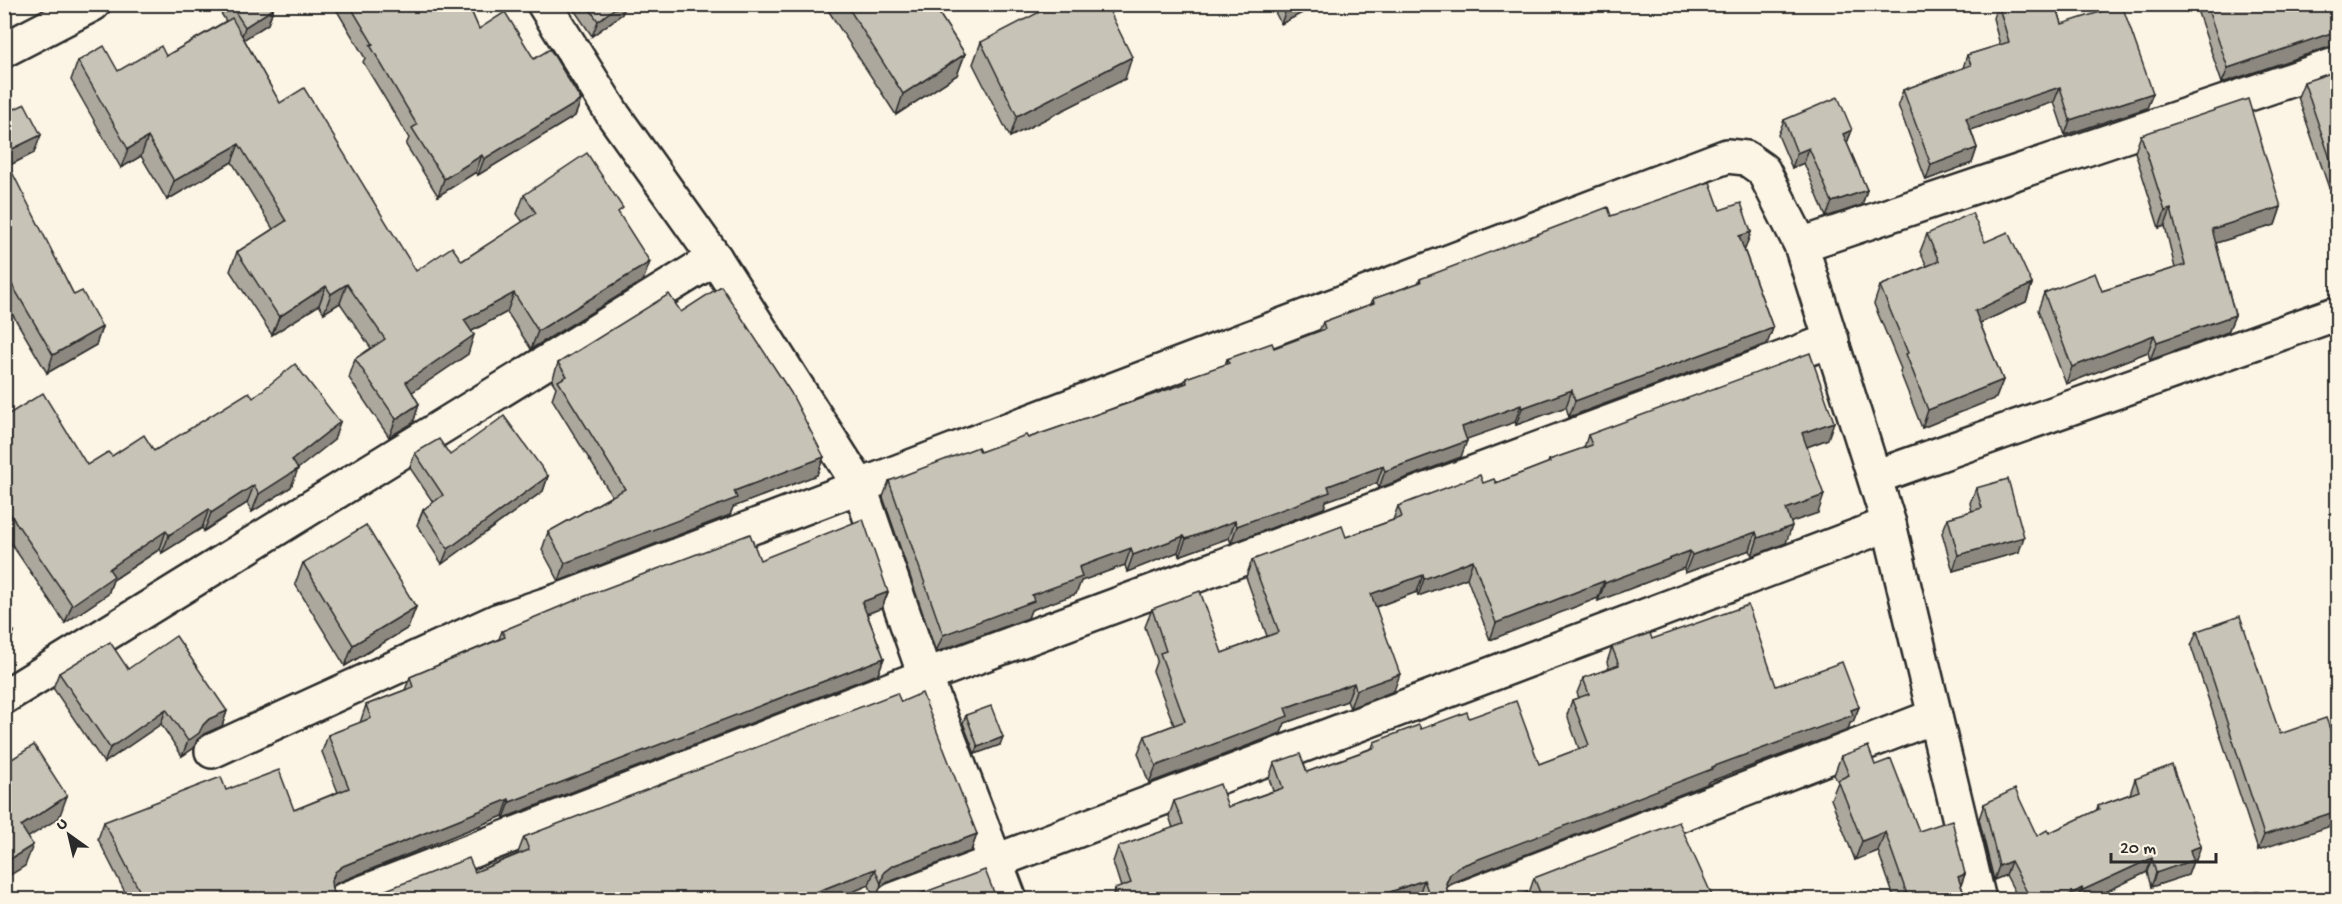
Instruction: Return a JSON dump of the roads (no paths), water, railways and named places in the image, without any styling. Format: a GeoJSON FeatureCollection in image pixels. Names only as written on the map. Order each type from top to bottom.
{"type":"FeatureCollection","features":[{"type":"Feature","properties":{"kind":"street"},"geometry":{"type":"LineString","coordinates":[[4,50],[93,4]]}},
{"type":"Feature","properties":{"kind":"street"},"geometry":{"type":"LineString","coordinates":[[544,4],[614,116],[715,258],[859,485],[925,676],[1010,900]]}},
{"type":"Feature","properties":{"kind":"street"},"geometry":{"type":"LineString","coordinates":[[1801,245],[2337,64]]}},
{"type":"Feature","properties":{"kind":"street"},"geometry":{"type":"LineString","coordinates":[[212,751],[497,621],[566,598],[1727,156],[1746,158],[1763,170],[1801,245],[1889,524],[1979,900]]}},
{"type":"Feature","properties":{"kind":"street"},"geometry":{"type":"LineString","coordinates":[[4,697],[715,258]]}},
{"type":"Feature","properties":{"kind":"street"},"geometry":{"type":"LineString","coordinates":[[1875,477],[2337,312]]}},
{"type":"Feature","properties":{"kind":"street"},"geometry":{"type":"LineString","coordinates":[[345,900],[925,676],[1832,340]]}},
{"type":"Feature","properties":{"kind":"street"},"geometry":{"type":"LineString","coordinates":[[893,900],[1889,524]]}},
{"type":"Feature","properties":{"kind":"street"},"geometry":{"type":"LineString","coordinates":[[1459,900],[1935,716]]}}]}
